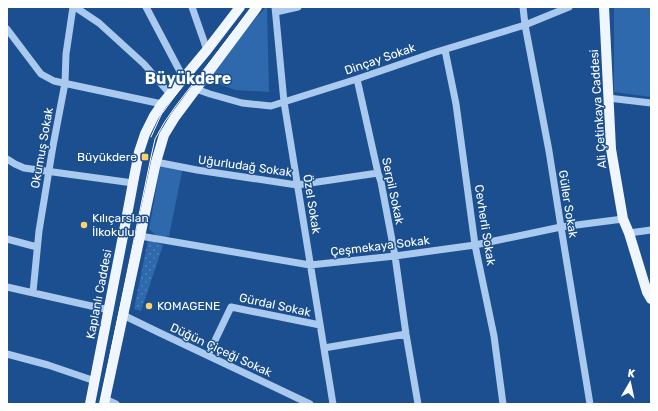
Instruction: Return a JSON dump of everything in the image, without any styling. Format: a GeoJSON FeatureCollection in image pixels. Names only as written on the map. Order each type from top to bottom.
{"type":"FeatureCollection","features":[{"type":"Feature","properties":{"kind":"main road","name":"Kaplanlı Caddesi"},"geometry":{"type":"LineString","coordinates":[[90,404],[139,152],[145,134],[162,104],[184,79],[240,7]]}},
{"type":"Feature","properties":{"kind":"main road"},"geometry":{"type":"LineString","coordinates":[[104,401],[156,162],[164,135],[175,117],[257,7]]}},
{"type":"Feature","properties":{"kind":"main road","name":"Ali Çetinkaya Caddesi"},"geometry":{"type":"LineString","coordinates":[[604,7],[611,149],[623,219],[650,295]]}},
{"type":"Feature","properties":{"kind":"street","name":"Okumuş Sokak"},"geometry":{"type":"LineString","coordinates":[[33,292],[39,231],[65,84],[66,54],[74,7]]}},
{"type":"Feature","properties":{"kind":"street"},"geometry":{"type":"LineString","coordinates":[[74,7],[99,23],[144,64],[170,94]]}},
{"type":"Feature","properties":{"kind":"street"},"geometry":{"type":"LineString","coordinates":[[146,7],[184,79]]}},
{"type":"Feature","properties":{"kind":"street"},"geometry":{"type":"LineString","coordinates":[[192,7],[207,50]]}},
{"type":"Feature","properties":{"kind":"street"},"geometry":{"type":"LineString","coordinates":[[275,10],[298,7]]}},
{"type":"Feature","properties":{"kind":"street","name":"Güller Sokak"},"geometry":{"type":"LineString","coordinates":[[523,7],[525,25],[549,151],[590,404]]}},
{"type":"Feature","properties":{"kind":"street","name":"Dinçay Sokak"},"geometry":{"type":"LineString","coordinates":[[196,89],[242,103],[271,106],[525,25],[569,7]]}},
{"type":"Feature","properties":{"kind":"street","name":"Özel Sokak"},"geometry":{"type":"LineString","coordinates":[[275,10],[284,102],[333,404]]}},
{"type":"Feature","properties":{"kind":"street"},"geometry":{"type":"LineString","coordinates":[[7,29],[41,74],[54,81],[162,104]]}},
{"type":"Feature","properties":{"kind":"street","name":"Cevherli Sokak"},"geometry":{"type":"LineString","coordinates":[[445,50],[456,104],[475,245],[494,336],[503,404]]}},
{"type":"Feature","properties":{"kind":"street","name":"Serpil Sokak"},"geometry":{"type":"LineString","coordinates":[[357,79],[381,182],[395,256],[418,404]]}},
{"type":"Feature","properties":{"kind":"street"},"geometry":{"type":"LineString","coordinates":[[608,98],[651,103]]}},
{"type":"Feature","properties":{"kind":"street"},"geometry":{"type":"LineString","coordinates":[[7,159],[24,168],[133,183]]}},
{"type":"Feature","properties":{"kind":"street","name":"Uğurludağ Sokak"},"geometry":{"type":"LineString","coordinates":[[156,162],[197,170],[297,185],[378,173]]}},
{"type":"Feature","properties":{"kind":"street","name":"Çeşmekaya Sokak"},"geometry":{"type":"LineString","coordinates":[[140,236],[310,265],[395,256],[475,245],[561,227],[623,219]]}},
{"type":"Feature","properties":{"kind":"street"},"geometry":{"type":"LineString","coordinates":[[629,233],[651,230]]}},
{"type":"Feature","properties":{"kind":"street"},"geometry":{"type":"LineString","coordinates":[[7,240],[38,247]]}},
{"type":"Feature","properties":{"kind":"street"},"geometry":{"type":"LineString","coordinates":[[7,287],[109,310]]}},
{"type":"Feature","properties":{"kind":"street","name":"Gürdal Sokak"},"geometry":{"type":"LineString","coordinates":[[208,355],[231,307],[320,325]]}},
{"type":"Feature","properties":{"kind":"street","name":"Düğün Çiçeği Sokak"},"geometry":{"type":"LineString","coordinates":[[123,315],[310,404]]}},
{"type":"Feature","properties":{"kind":"street"},"geometry":{"type":"LineString","coordinates":[[324,348],[406,334]]}},
{"type":"Feature","properties":{"kind":"street"},"geometry":{"type":"LineString","coordinates":[[7,354],[48,365],[95,381]]}},
{"type":"Feature","properties":{"kind":"street"},"geometry":{"type":"LineString","coordinates":[[104,401],[116,404]]}},
{"type":"Feature","properties":{"kind":"shaded area"},"geometry":{"type":"Polygon","coordinates":[[[266,7],[269,92],[235,90],[209,80],[248,27],[266,7]]]}},
{"type":"Feature","properties":{"kind":"shaded area"},"geometry":{"type":"Polygon","coordinates":[[[614,7],[651,7],[651,97],[614,92],[614,7]]]}},
{"type":"Feature","properties":{"kind":"shaded area"},"geometry":{"type":"Polygon","coordinates":[[[161,163],[183,167],[169,236],[159,238],[149,229],[161,163]]]}},
{"type":"Feature","properties":{"kind":"shaded area"},"geometry":{"type":"Polygon","coordinates":[[[148,240],[163,245],[141,311],[134,309],[148,240]]]}},
{"type":"Feature","properties":{"kind":"tram line"},"geometry":{"type":"LineString","coordinates":[[151,137],[161,115],[243,7]]}},
{"type":"Feature","properties":{"kind":"tram line"},"geometry":{"type":"LineString","coordinates":[[100,404],[155,139],[175,107],[252,7]]}},
{"type":"Feature","properties":{"kind":"place","name":"Büyükdere"},"geometry":{"type":"Point","coordinates":[145,157]}},
{"type":"Feature","properties":{"kind":"place","name":"Kılıçarslan İlkokulu"},"geometry":{"type":"Point","coordinates":[84,225]}},
{"type":"Feature","properties":{"kind":"place","name":"KOMAGENE"},"geometry":{"type":"Point","coordinates":[149,306]}},
{"type":"Feature","properties":{"kind":"district","name":"Büyükdere"},"geometry":{"type":"Point","coordinates":[188,78]}}]}
